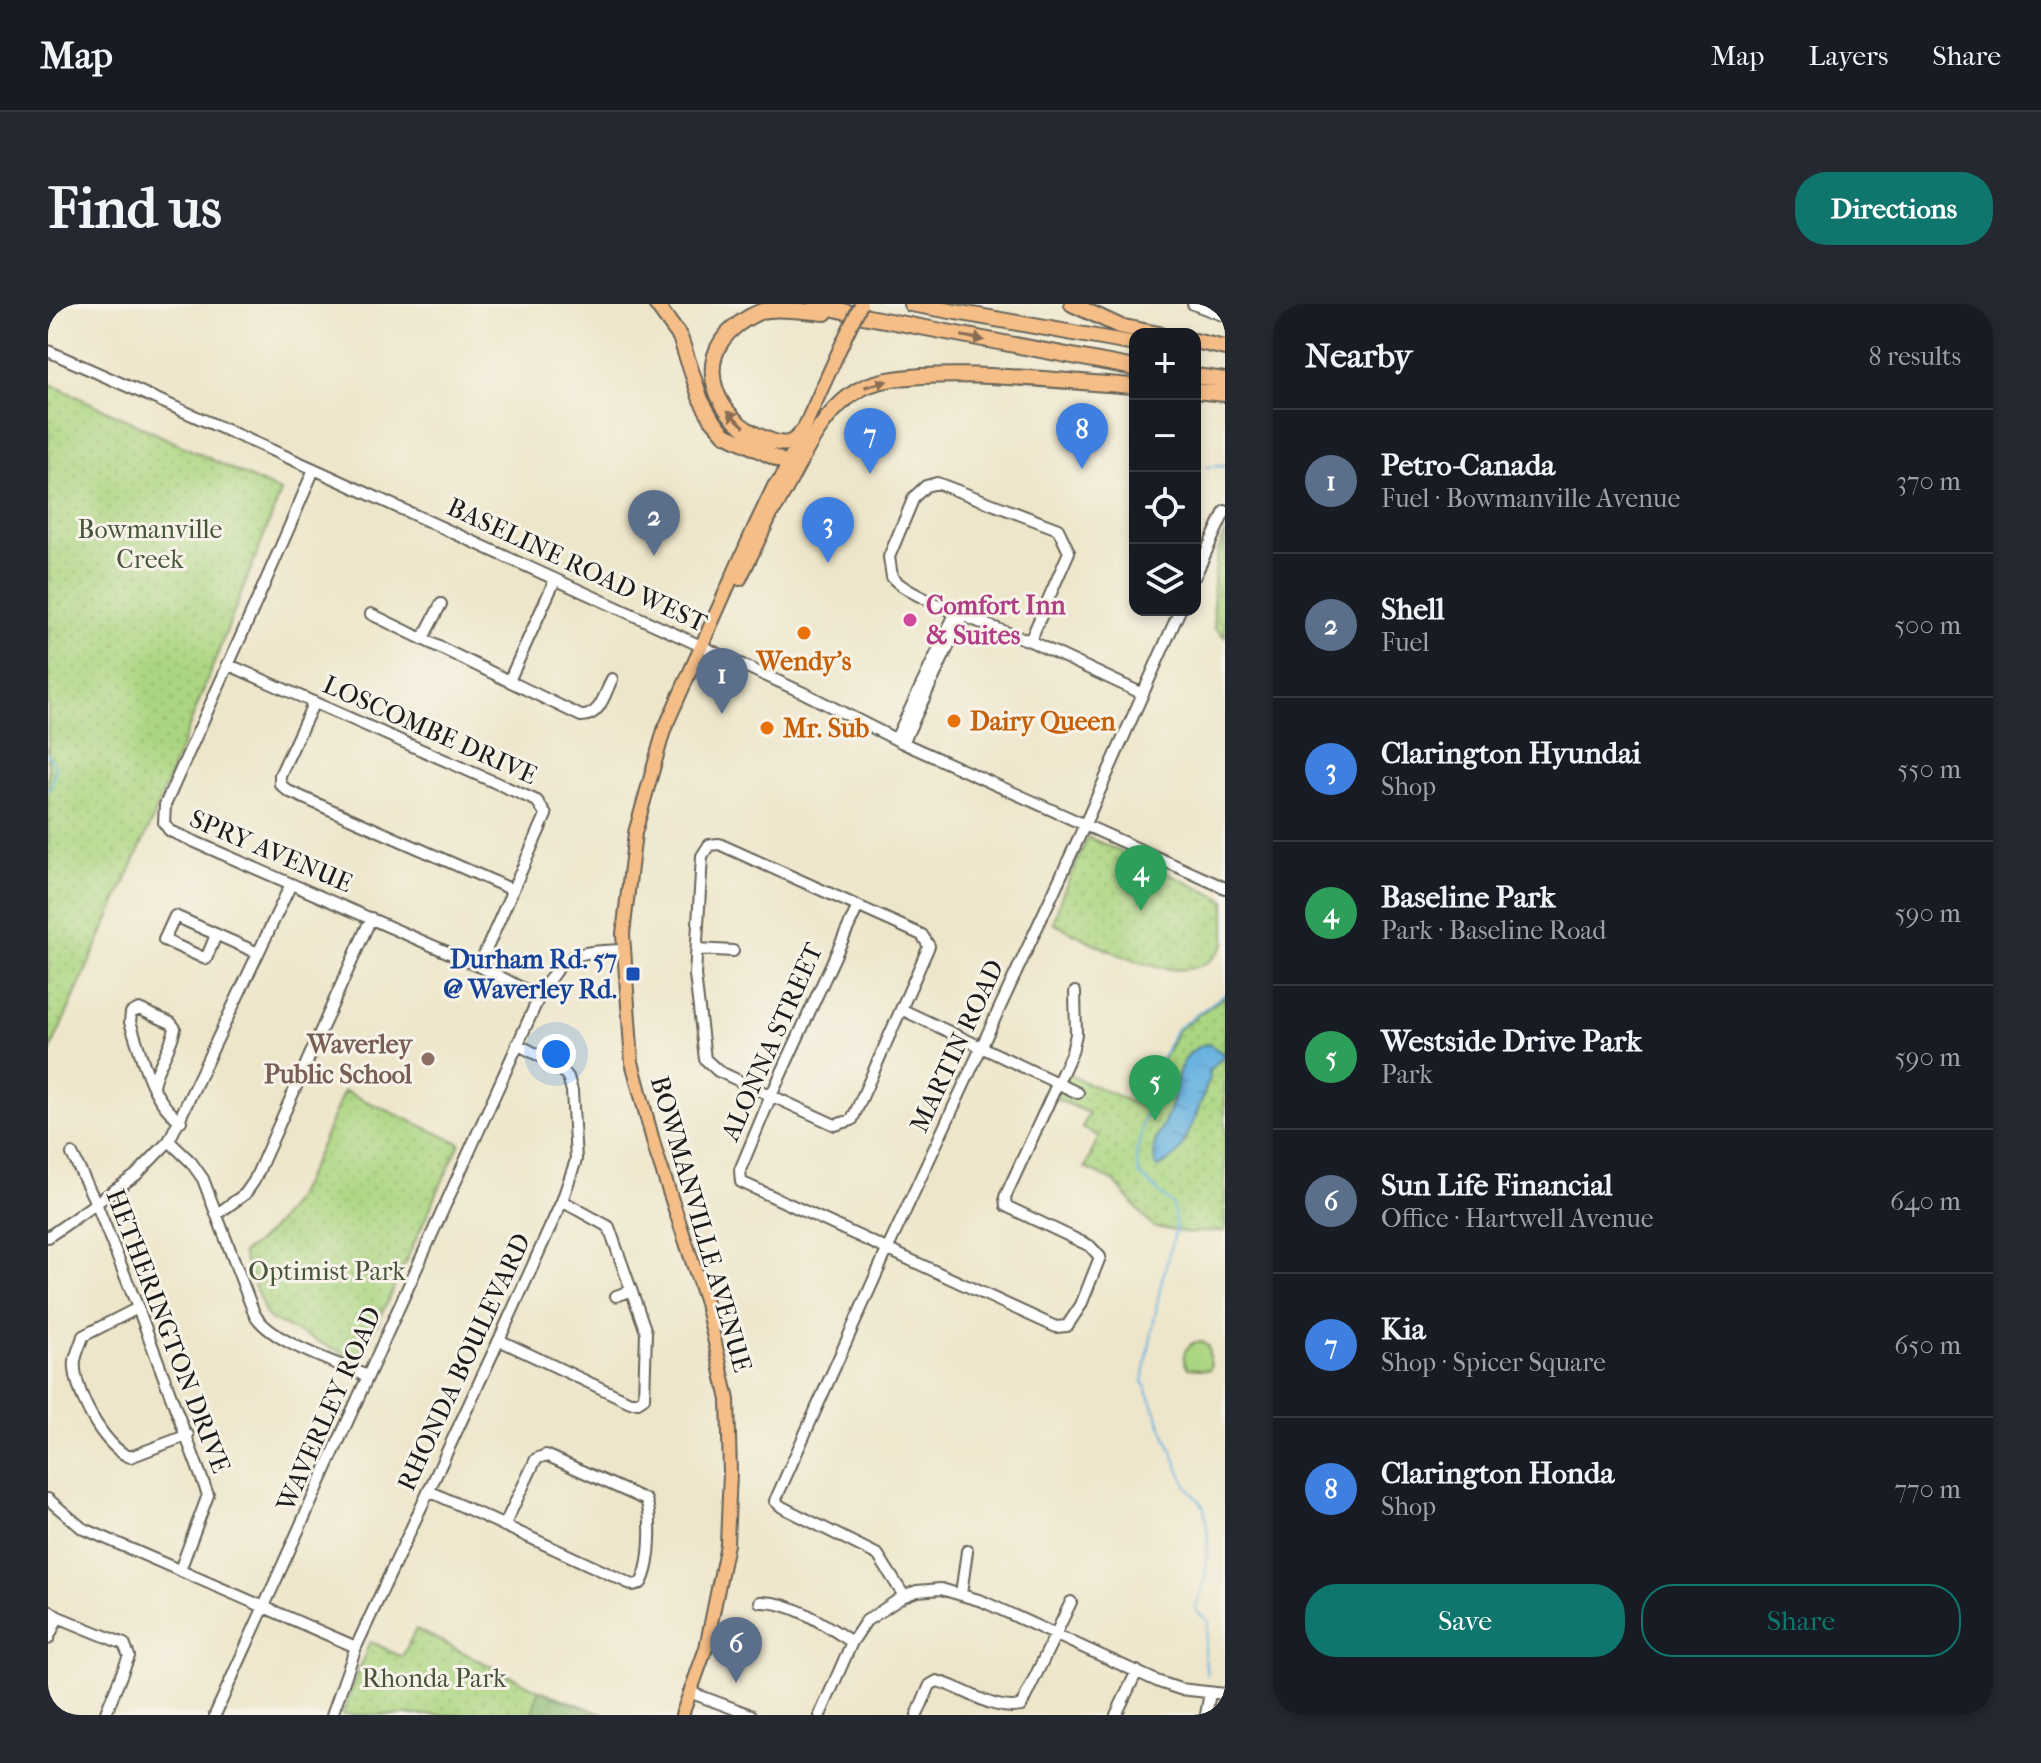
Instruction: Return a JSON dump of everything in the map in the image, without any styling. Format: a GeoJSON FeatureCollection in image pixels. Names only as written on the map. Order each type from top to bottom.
{"type":"FeatureCollection","features":[{"type":"Feature","properties":{"kind":"highway"},"geometry":{"type":"LineString","coordinates":[[656,304],[680,337],[701,400],[711,418],[725,434],[788,464]]}},
{"type":"Feature","properties":{"kind":"highway"},"geometry":{"type":"LineString","coordinates":[[815,304],[862,310],[1129,367]]}},
{"type":"Feature","properties":{"kind":"highway"},"geometry":{"type":"LineString","coordinates":[[911,304],[1129,343]]}},
{"type":"Feature","properties":{"kind":"highway"},"geometry":{"type":"LineString","coordinates":[[1072,304],[1129,328]]}},
{"type":"Feature","properties":{"kind":"highway"},"geometry":{"type":"LineString","coordinates":[[802,432],[793,442],[785,444],[755,435],[734,421],[721,405],[714,383],[713,365],[717,349],[729,332],[745,318],[767,310],[862,310]]}},
{"type":"Feature","properties":{"kind":"highway"},"geometry":{"type":"LineString","coordinates":[[1201,342],[1225,348]]}},
{"type":"Feature","properties":{"kind":"highway"},"geometry":{"type":"LineString","coordinates":[[1201,352],[1225,355]]}},
{"type":"Feature","properties":{"kind":"highway"},"geometry":{"type":"LineString","coordinates":[[776,506],[802,458],[832,413],[862,388],[898,379],[930,377],[990,377],[1129,386]]}},
{"type":"Feature","properties":{"kind":"highway"},"geometry":{"type":"LineString","coordinates":[[1201,377],[1225,380]]}},
{"type":"Feature","properties":{"kind":"highway"},"geometry":{"type":"LineString","coordinates":[[1201,392],[1225,394]]}},
{"type":"Feature","properties":{"kind":"main road","name":"BOWMANVILLE AVENUE"},"geometry":{"type":"LineString","coordinates":[[682,1715],[706,1648],[727,1544],[730,1473],[728,1400],[706,1303],[656,1152],[632,1062],[622,950],[635,833],[662,743],[672,732],[704,648],[774,486],[781,479],[846,335],[862,310]]}},
{"type":"Feature","properties":{"kind":"main road","name":"BOWMANVILLE AVENUE"},"geometry":{"type":"LineString","coordinates":[[704,648],[776,506],[782,490],[781,479]]}},
{"type":"Feature","properties":{"kind":"street"},"geometry":{"type":"LineString","coordinates":[[1193,304],[1225,316]]}},
{"type":"Feature","properties":{"kind":"street","name":"BASELINE ROAD WEST"},"geometry":{"type":"LineString","coordinates":[[48,351],[314,469],[806,694],[899,741],[1225,888]]}},
{"type":"Feature","properties":{"kind":"street","name":"SPRY AVENUE"},"geometry":{"type":"LineString","coordinates":[[314,469],[269,578],[165,805],[164,823],[170,831],[479,966],[539,997]]}},
{"type":"Feature","properties":{"kind":"street"},"geometry":{"type":"LineString","coordinates":[[1030,641],[1069,552],[1058,529],[937,483],[926,486],[914,497],[889,557],[896,583],[1141,693]]}},
{"type":"Feature","properties":{"kind":"street"},"geometry":{"type":"LineString","coordinates":[[1201,563],[1225,511]]}},
{"type":"Feature","properties":{"kind":"street"},"geometry":{"type":"LineString","coordinates":[[509,681],[555,580]]}},
{"type":"Feature","properties":{"kind":"street"},"geometry":{"type":"LineString","coordinates":[[423,638],[441,604]]}},
{"type":"Feature","properties":{"kind":"street"},"geometry":{"type":"LineString","coordinates":[[371,614],[581,716],[589,716],[597,710],[612,679]]}},
{"type":"Feature","properties":{"kind":"street"},"geometry":{"type":"LineString","coordinates":[[899,741],[960,614]]}},
{"type":"Feature","properties":{"kind":"street","name":"MARTIN ROAD"},"geometry":{"type":"LineString","coordinates":[[904,1596],[878,1555],[775,1501],[1177,616]]}},
{"type":"Feature","properties":{"kind":"street","name":"LOSCOMBE DRIVE"},"geometry":{"type":"LineString","coordinates":[[227,664],[537,801],[546,815],[479,966]]}},
{"type":"Feature","properties":{"kind":"street"},"geometry":{"type":"LineString","coordinates":[[314,702],[280,775],[280,784],[288,791],[513,890]]}},
{"type":"Feature","properties":{"kind":"street"},"geometry":{"type":"LineString","coordinates":[[719,844],[858,906],[922,935],[929,946],[852,1120],[835,1125],[718,1071],[705,1059],[695,975],[702,856],[709,845],[719,844]]}},
{"type":"Feature","properties":{"kind":"street"},"geometry":{"type":"LineString","coordinates":[[48,1237],[136,1175],[169,1141],[291,884]]}},
{"type":"Feature","properties":{"kind":"street","name":"ALONNA STREET"},"geometry":{"type":"LineString","coordinates":[[858,906],[771,1096],[740,1170],[741,1182],[888,1248]]}},
{"type":"Feature","properties":{"kind":"street"},"geometry":{"type":"LineString","coordinates":[[216,935],[206,959],[164,940],[175,916],[258,953]]}},
{"type":"Feature","properties":{"kind":"street"},"geometry":{"type":"LineString","coordinates":[[217,1214],[245,1194],[254,1181],[371,918]]}},
{"type":"Feature","properties":{"kind":"street"},"geometry":{"type":"LineString","coordinates":[[697,949],[733,951]]}},
{"type":"Feature","properties":{"kind":"street","name":"WAVERLEY ROAD"},"geometry":{"type":"LineString","coordinates":[[215,1715],[552,972],[584,951],[622,950]]}},
{"type":"Feature","properties":{"kind":"street"},"geometry":{"type":"LineString","coordinates":[[888,1248],[1056,1327],[1067,1326],[1081,1305],[1100,1257],[1090,1246],[1006,1206],[1005,1197],[1072,1052],[1076,1034],[1075,992]]}},
{"type":"Feature","properties":{"kind":"street"},"geometry":{"type":"LineString","coordinates":[[153,1085],[175,1028],[171,1023],[139,1009],[131,1013],[130,1022],[153,1085],[170,1114],[181,1121]]}},
{"type":"Feature","properties":{"kind":"street"},"geometry":{"type":"LineString","coordinates":[[903,1010],[1078,1093]]}},
{"type":"Feature","properties":{"kind":"street","name":"RHONDA BOULEVARD"},"geometry":{"type":"LineString","coordinates":[[332,1715],[356,1647],[562,1201],[576,1160],[572,1091],[568,1077],[557,1065],[517,1044]]}},
{"type":"Feature","properties":{"kind":"street"},"geometry":{"type":"LineString","coordinates":[[169,1141],[203,1179],[254,1313],[263,1326],[277,1336],[367,1376]]}},
{"type":"Feature","properties":{"kind":"street","name":"HETHERINGTON DRIVE"},"geometry":{"type":"LineString","coordinates":[[72,1154],[96,1203],[138,1308],[208,1495],[180,1570]]}},
{"type":"Feature","properties":{"kind":"street"},"geometry":{"type":"LineString","coordinates":[[499,1340],[630,1402],[644,1398],[646,1332],[609,1227],[562,1201]]}},
{"type":"Feature","properties":{"kind":"street"},"geometry":{"type":"LineString","coordinates":[[616,1296],[630,1291]]}},
{"type":"Feature","properties":{"kind":"street"},"geometry":{"type":"LineString","coordinates":[[138,1308],[83,1336],[75,1360],[76,1373],[95,1426],[122,1454],[130,1457],[188,1435]]}},
{"type":"Feature","properties":{"kind":"street"},"geometry":{"type":"LineString","coordinates":[[429,1491],[504,1526],[633,1585],[641,1583],[647,1574],[650,1512],[646,1500],[546,1455],[536,1459],[504,1526]]}},
{"type":"Feature","properties":{"kind":"street"},"geometry":{"type":"LineString","coordinates":[[48,1499],[82,1528],[356,1647]]}},
{"type":"Feature","properties":{"kind":"street"},"geometry":{"type":"LineString","coordinates":[[961,1594],[967,1551]]}},
{"type":"Feature","properties":{"kind":"street"},"geometry":{"type":"LineString","coordinates":[[820,1715],[852,1642],[866,1621],[904,1596],[917,1591],[941,1589],[961,1594],[1169,1686],[1225,1694]]}},
{"type":"Feature","properties":{"kind":"street"},"geometry":{"type":"LineString","coordinates":[[760,1602],[777,1601],[852,1642]]}},
{"type":"Feature","properties":{"kind":"street"},"geometry":{"type":"LineString","coordinates":[[917,1715],[930,1685],[937,1681],[1007,1709],[1021,1706],[1071,1602]]}},
{"type":"Feature","properties":{"kind":"street"},"geometry":{"type":"LineString","coordinates":[[48,1610],[124,1644],[129,1656],[105,1715]]}},
{"type":"Feature","properties":{"kind":"street"},"geometry":{"type":"LineString","coordinates":[[48,1639],[58,1617]]}},
{"type":"Feature","properties":{"kind":"street"},"geometry":{"type":"LineString","coordinates":[[1116,1715],[1137,1671]]}},
{"type":"Feature","properties":{"kind":"street"},"geometry":{"type":"LineString","coordinates":[[692,1693],[751,1715]]}},
{"type":"Feature","properties":{"kind":"street"},"geometry":{"type":"LineString","coordinates":[[1206,1715],[1210,1693]]}},
{"type":"Feature","properties":{"kind":"green space","name":"Bowmanville Creek"},"geometry":{"type":"Polygon","coordinates":[[[48,383],[281,492],[152,821],[48,1056],[48,383]]]}},
{"type":"Feature","properties":{"kind":"green space"},"geometry":{"type":"Polygon","coordinates":[[[1225,531],[1225,637],[1214,627],[1213,603],[1216,566],[1225,531]]]}},
{"type":"Feature","properties":{"kind":"green space"},"geometry":{"type":"Polygon","coordinates":[[[1088,837],[1225,900],[1225,943],[1218,953],[1202,965],[1183,969],[1161,968],[1113,952],[1053,923],[1088,837]]]}},
{"type":"Feature","properties":{"kind":"green space"},"geometry":{"type":"Polygon","coordinates":[[[1225,996],[1225,1231],[1189,1233],[1153,1227],[1114,1181],[1085,1168],[1099,1136],[1082,1128],[1089,1113],[1056,1099],[1067,1074],[1149,1110],[1155,1076],[1177,1030],[1225,996]]]}},
{"type":"Feature","properties":{"kind":"green space","name":"Optimist Park"},"geometry":{"type":"Polygon","coordinates":[[[344,1091],[460,1143],[360,1361],[271,1320],[265,1313],[242,1253],[262,1238],[292,1202],[305,1181],[344,1091]]]}},
{"type":"Feature","properties":{"kind":"green space"},"geometry":{"type":"Polygon","coordinates":[[[1195,1342],[1208,1346],[1209,1370],[1188,1368],[1184,1360],[1184,1353],[1195,1342]]]}},
{"type":"Feature","properties":{"kind":"green space","name":"Rhonda Park"},"geometry":{"type":"Polygon","coordinates":[[[416,1629],[539,1690],[531,1715],[342,1715],[370,1641],[402,1657],[416,1629]]]}},
{"type":"Feature","properties":{"kind":"green space"},"geometry":{"type":"Polygon","coordinates":[[[539,1690],[606,1715],[531,1715],[539,1690]]]}},
{"type":"Feature","properties":{"kind":"water"},"geometry":{"type":"Polygon","coordinates":[[[1209,1044],[1225,1055],[1208,1072],[1210,1077],[1204,1095],[1179,1152],[1158,1168],[1155,1166],[1154,1147],[1168,1115],[1180,1070],[1190,1053],[1209,1044]]]}},
{"type":"Feature","properties":{"kind":"waterway"},"geometry":{"type":"LineString","coordinates":[[1206,467],[1225,466]]}},
{"type":"Feature","properties":{"kind":"waterway","name":"Bowmanville Creek"},"geometry":{"type":"LineString","coordinates":[[48,754],[56,768],[48,789]]}},
{"type":"Feature","properties":{"kind":"waterway"},"geometry":{"type":"LineString","coordinates":[[1207,1675],[1204,1650],[1208,1621],[1195,1610],[1205,1580],[1208,1535],[1204,1507],[1186,1485],[1143,1381],[1161,1283],[1176,1229],[1175,1217],[1172,1204],[1139,1174],[1136,1156],[1154,1076],[1175,1030],[1225,994]]}},
{"type":"Feature","properties":{"kind":"place","name":"Clarington Honda"},"geometry":{"type":"Point","coordinates":[1082,469]}},
{"type":"Feature","properties":{"kind":"place","name":"Kia"},"geometry":{"type":"Point","coordinates":[870,474]}},
{"type":"Feature","properties":{"kind":"place","name":"Shell"},"geometry":{"type":"Point","coordinates":[654,556]}},
{"type":"Feature","properties":{"kind":"place","name":"Clarington Hyundai"},"geometry":{"type":"Point","coordinates":[828,563]}},
{"type":"Feature","properties":{"kind":"place","name":"Comfort Inn & Suites"},"geometry":{"type":"Point","coordinates":[910,620]}},
{"type":"Feature","properties":{"kind":"place","name":"Wendy's"},"geometry":{"type":"Point","coordinates":[804,633]}},
{"type":"Feature","properties":{"kind":"place","name":"Petro-Canada"},"geometry":{"type":"Point","coordinates":[722,714]}},
{"type":"Feature","properties":{"kind":"place","name":"Dairy Queen"},"geometry":{"type":"Point","coordinates":[954,721]}},
{"type":"Feature","properties":{"kind":"place","name":"Mr. Sub"},"geometry":{"type":"Point","coordinates":[767,728]}},
{"type":"Feature","properties":{"kind":"place","name":"Baseline Park"},"geometry":{"type":"Point","coordinates":[1141,911]}},
{"type":"Feature","properties":{"kind":"place","name":"Durham Rd. 57 @ Waverley Rd."},"geometry":{"type":"Point","coordinates":[633,974]}},
{"type":"Feature","properties":{"kind":"place","name":"Waverley Public School"},"geometry":{"type":"Point","coordinates":[428,1059]}},
{"type":"Feature","properties":{"kind":"place","name":"Westside Drive Park"},"geometry":{"type":"Point","coordinates":[1155,1121]}},
{"type":"Feature","properties":{"kind":"place","name":"Sun Life Financial"},"geometry":{"type":"Point","coordinates":[736,1683]}}]}
